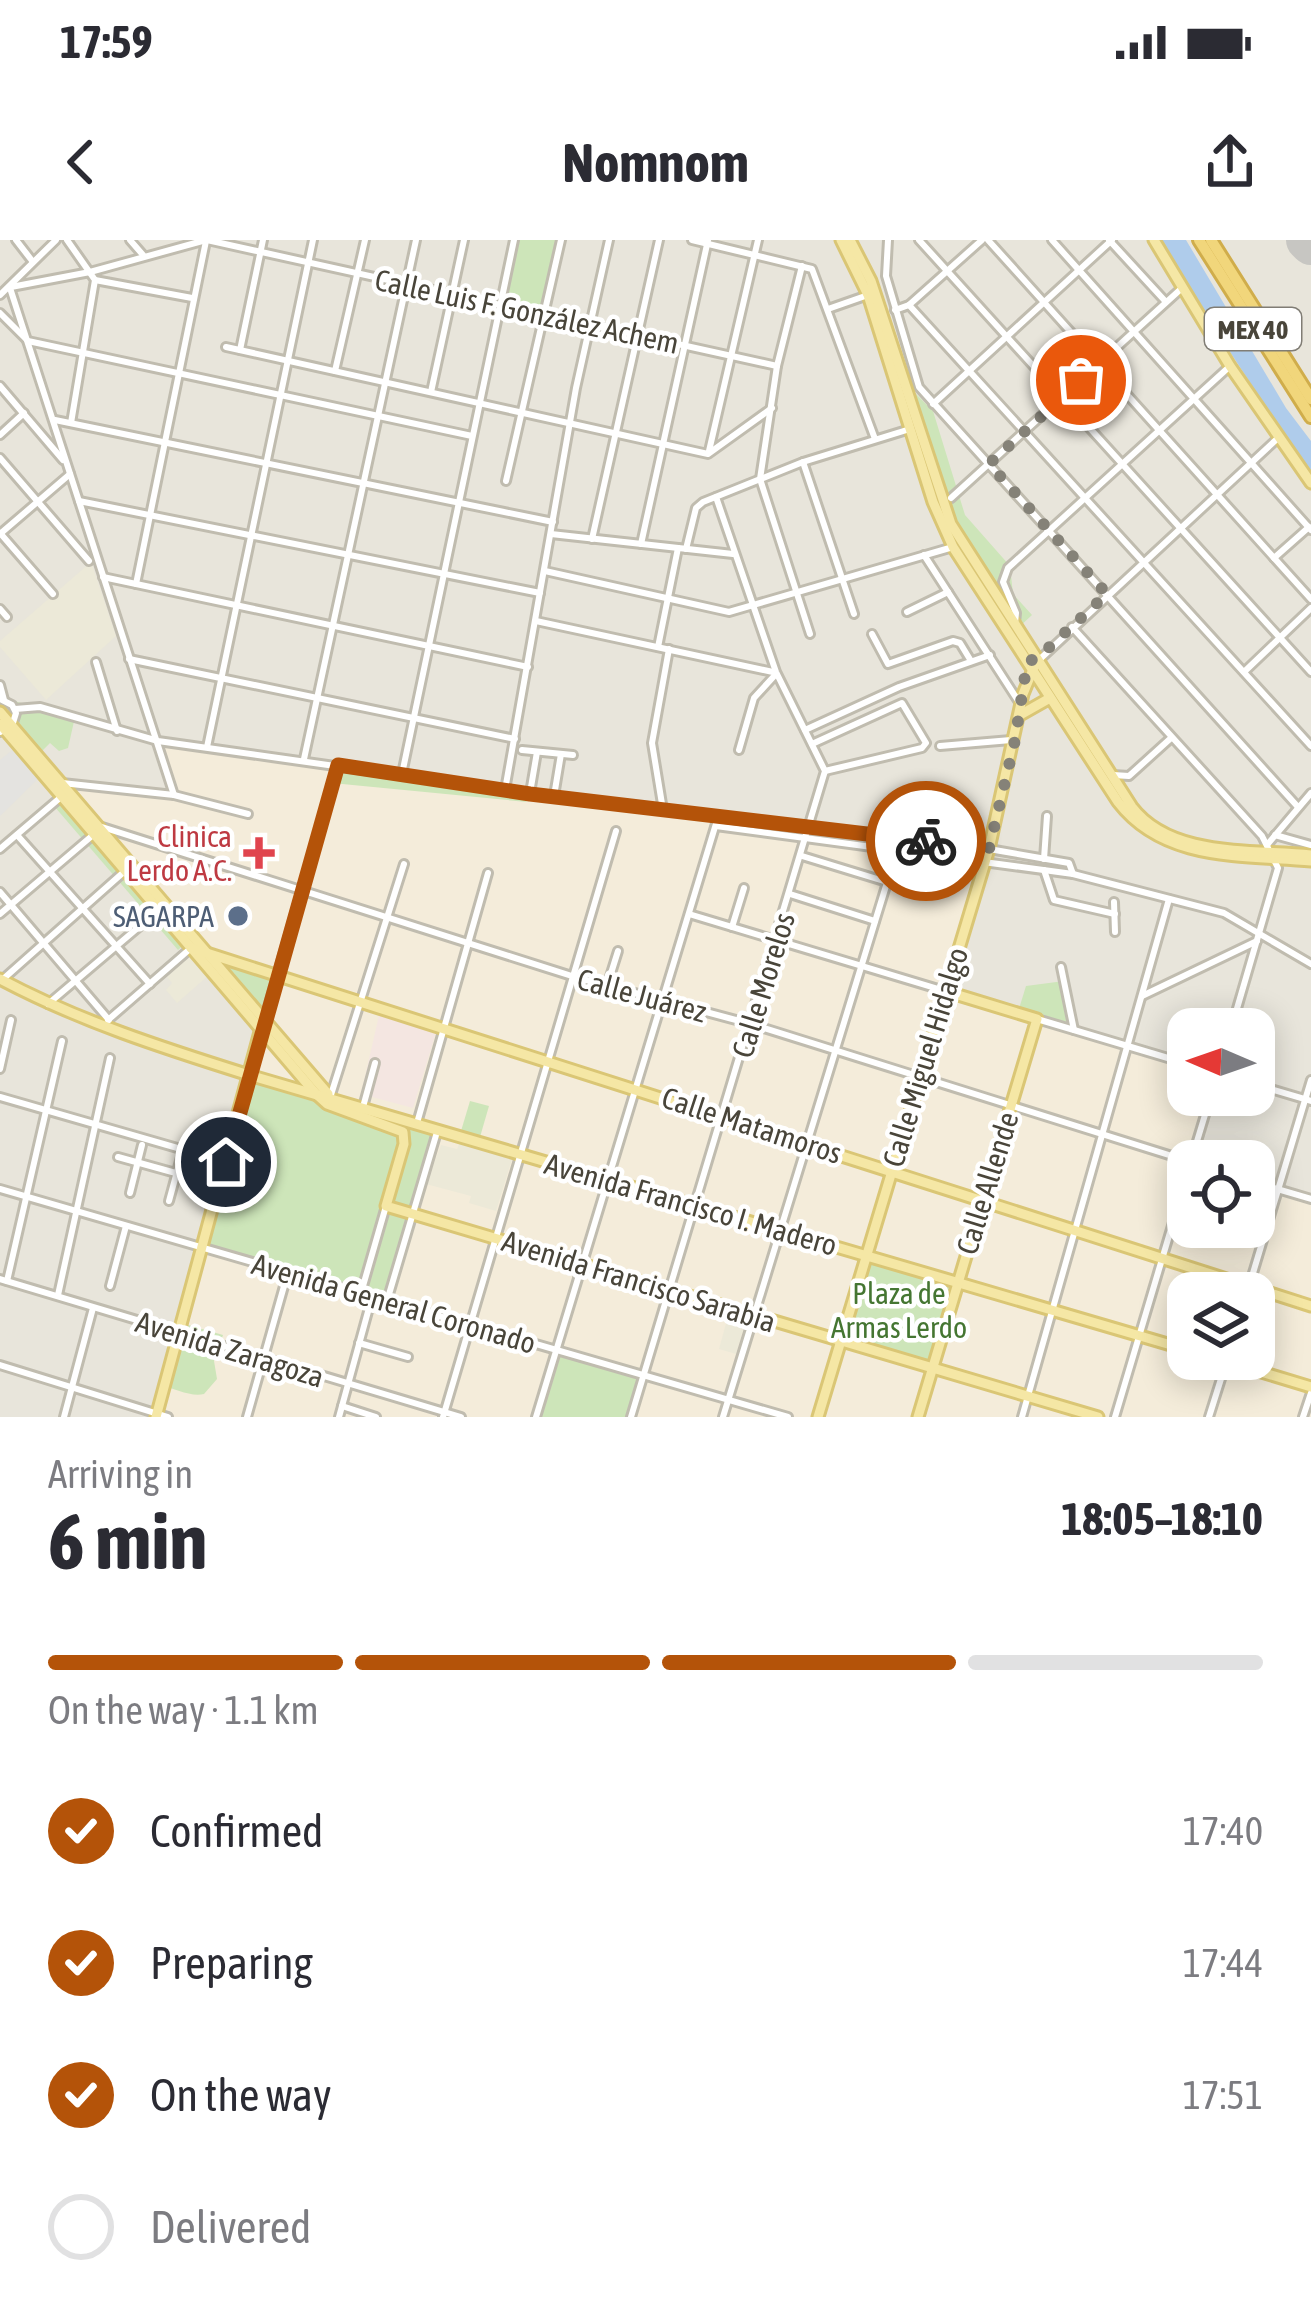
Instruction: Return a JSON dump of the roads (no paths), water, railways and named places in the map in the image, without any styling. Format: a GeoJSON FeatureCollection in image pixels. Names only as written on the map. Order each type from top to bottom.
{"type":"FeatureCollection","features":[{"type":"Feature","properties":{"kind":"highway","name":"MEX 40"},"geometry":{"type":"LineString","coordinates":[[1199,240],[1311,417]]}},
{"type":"Feature","properties":{"kind":"highway","name":"MEX 40"},"geometry":{"type":"LineString","coordinates":[[1210,240],[1311,399]]}},
{"type":"Feature","properties":{"kind":"main road"},"geometry":{"type":"LineString","coordinates":[[841,240],[868,295],[953,547],[1034,661],[1050,698],[1118,802],[1145,831],[1186,849],[1270,851]]}},
{"type":"Feature","properties":{"kind":"main road"},"geometry":{"type":"LineString","coordinates":[[850,240],[871,281],[945,512],[1034,661],[1140,818],[1163,835],[1194,844],[1311,858]]}},
{"type":"Feature","properties":{"kind":"main road"},"geometry":{"type":"LineString","coordinates":[[1154,240],[1230,366],[1311,483]]}},
{"type":"Feature","properties":{"kind":"main road","name":"Calle Miguel Hidalgo"},"geometry":{"type":"LineString","coordinates":[[818,1417],[987,854],[1034,661]]}},
{"type":"Feature","properties":{"kind":"main road"},"geometry":{"type":"LineString","coordinates":[[1021,705],[1050,698]]}},
{"type":"Feature","properties":{"kind":"main road"},"geometry":{"type":"LineString","coordinates":[[0,712],[5,728],[204,950],[316,1094]]}},
{"type":"Feature","properties":{"kind":"main road"},"geometry":{"type":"LineString","coordinates":[[5,728],[61,783],[191,948],[329,1101]]}},
{"type":"Feature","properties":{"kind":"main road","name":"Calle Matamoros"},"geometry":{"type":"LineString","coordinates":[[191,948],[1201,1272]]}},
{"type":"Feature","properties":{"kind":"main road"},"geometry":{"type":"LineString","coordinates":[[1,981],[48,1004],[248,1075],[316,1094],[403,1132],[404,1144],[386,1206]]}},
{"type":"Feature","properties":{"kind":"main road"},"geometry":{"type":"LineString","coordinates":[[945,991],[1036,1018]]}},
{"type":"Feature","properties":{"kind":"main road"},"geometry":{"type":"LineString","coordinates":[[244,1008],[255,1027],[256,1046]]}},
{"type":"Feature","properties":{"kind":"main road","name":"Calle Allende"},"geometry":{"type":"LineString","coordinates":[[918,1417],[1036,1018]]}},
{"type":"Feature","properties":{"kind":"main road"},"geometry":{"type":"LineString","coordinates":[[161,1416],[262,1025]]}},
{"type":"Feature","properties":{"kind":"main road","name":"Avenida Francisco I. Madero"},"geometry":{"type":"LineString","coordinates":[[329,1101],[363,1107],[1167,1344]]}},
{"type":"Feature","properties":{"kind":"main road","name":"Avenida Francisco Sarabia"},"geometry":{"type":"LineString","coordinates":[[386,1206],[1098,1417]]}},
{"type":"Feature","properties":{"kind":"main road","name":"Calle Matamoros"},"geometry":{"type":"LineString","coordinates":[[1275,1296],[1311,1306]]}},
{"type":"Feature","properties":{"kind":"main road"},"geometry":{"type":"LineString","coordinates":[[1275,1378],[1311,1390]]}},
{"type":"Feature","properties":{"kind":"street"},"geometry":{"type":"LineString","coordinates":[[16,240],[33,262]]}},
{"type":"Feature","properties":{"kind":"street"},"geometry":{"type":"LineString","coordinates":[[0,295],[56,240]]}},
{"type":"Feature","properties":{"kind":"street"},"geometry":{"type":"LineString","coordinates":[[67,240],[93,276],[194,298]]}},
{"type":"Feature","properties":{"kind":"street"},"geometry":{"type":"LineString","coordinates":[[130,240],[143,255]]}},
{"type":"Feature","properties":{"kind":"street"},"geometry":{"type":"LineString","coordinates":[[9,287],[93,276],[143,255],[206,240],[136,584]]}},
{"type":"Feature","properties":{"kind":"street","name":"Calle Luis F. González Achem"},"geometry":{"type":"LineString","coordinates":[[206,240],[777,366]]}},
{"type":"Feature","properties":{"kind":"street"},"geometry":{"type":"LineString","coordinates":[[240,350],[263,240]]}},
{"type":"Feature","properties":{"kind":"street"},"geometry":{"type":"LineString","coordinates":[[207,747],[313,240]]}},
{"type":"Feature","properties":{"kind":"street"},"geometry":{"type":"LineString","coordinates":[[335,371],[364,240]]}},
{"type":"Feature","properties":{"kind":"street"},"geometry":{"type":"LineString","coordinates":[[304,759],[416,240]]}},
{"type":"Feature","properties":{"kind":"street"},"geometry":{"type":"LineString","coordinates":[[431,392],[464,240]]}},
{"type":"Feature","properties":{"kind":"street"},"geometry":{"type":"LineString","coordinates":[[402,774],[514,240]]}},
{"type":"Feature","properties":{"kind":"street"},"geometry":{"type":"LineString","coordinates":[[506,481],[561,240]]}},
{"type":"Feature","properties":{"kind":"street"},"geometry":{"type":"LineString","coordinates":[[505,790],[570,423],[609,240]]}},
{"type":"Feature","properties":{"kind":"street"},"geometry":{"type":"LineString","coordinates":[[592,539],[659,240]]}},
{"type":"Feature","properties":{"kind":"street"},"geometry":{"type":"LineString","coordinates":[[692,240],[814,271],[875,440]]}},
{"type":"Feature","properties":{"kind":"street"},"geometry":{"type":"LineString","coordinates":[[708,454],[758,240]]}},
{"type":"Feature","properties":{"kind":"street"},"geometry":{"type":"LineString","coordinates":[[888,240],[886,276],[895,310],[914,377],[933,404],[1298,807]]}},
{"type":"Feature","properties":{"kind":"street"},"geometry":{"type":"LineString","coordinates":[[919,240],[1311,672]]}},
{"type":"Feature","properties":{"kind":"street"},"geometry":{"type":"LineString","coordinates":[[895,310],[909,305],[985,240],[1311,599]]}},
{"type":"Feature","properties":{"kind":"street"},"geometry":{"type":"LineString","coordinates":[[1052,240],[1310,528],[1274,558]]}},
{"type":"Feature","properties":{"kind":"street"},"geometry":{"type":"LineString","coordinates":[[933,404],[1110,240],[1166,302]]}},
{"type":"Feature","properties":{"kind":"street"},"geometry":{"type":"LineString","coordinates":[[641,544],[708,242]]}},
{"type":"Feature","properties":{"kind":"street"},"geometry":{"type":"LineString","coordinates":[[802,266],[777,366],[760,479],[810,634]]}},
{"type":"Feature","properties":{"kind":"street"},"geometry":{"type":"LineString","coordinates":[[71,424],[93,276]]}},
{"type":"Feature","properties":{"kind":"street"},"geometry":{"type":"LineString","coordinates":[[9,287],[174,795]]}},
{"type":"Feature","properties":{"kind":"street"},"geometry":{"type":"LineString","coordinates":[[951,498],[1182,288]]}},
{"type":"Feature","properties":{"kind":"street"},"geometry":{"type":"LineString","coordinates":[[828,309],[868,295]]}},
{"type":"Feature","properties":{"kind":"street"},"geometry":{"type":"LineString","coordinates":[[909,305],[1311,746]]}},
{"type":"Feature","properties":{"kind":"street"},"geometry":{"type":"LineString","coordinates":[[0,314],[28,341],[473,436]]}},
{"type":"Feature","properties":{"kind":"street"},"geometry":{"type":"LineString","coordinates":[[226,346],[708,454],[772,408]]}},
{"type":"Feature","properties":{"kind":"street"},"geometry":{"type":"LineString","coordinates":[[1013,626],[1016,613],[1003,582],[1008,568],[1230,366]]}},
{"type":"Feature","properties":{"kind":"street"},"geometry":{"type":"LineString","coordinates":[[0,386],[65,462]]}},
{"type":"Feature","properties":{"kind":"street"},"geometry":{"type":"LineString","coordinates":[[0,435],[24,413]]}},
{"type":"Feature","properties":{"kind":"street"},"geometry":{"type":"LineString","coordinates":[[55,421],[553,522]]}},
{"type":"Feature","properties":{"kind":"street"},"geometry":{"type":"LineString","coordinates":[[658,647],[696,508],[803,462],[910,429]]}},
{"type":"Feature","properties":{"kind":"street"},"geometry":{"type":"LineString","coordinates":[[1034,661],[1278,438]]}},
{"type":"Feature","properties":{"kind":"street"},"geometry":{"type":"LineString","coordinates":[[0,458],[88,561]]}},
{"type":"Feature","properties":{"kind":"street"},"geometry":{"type":"LineString","coordinates":[[803,462],[854,614]]}},
{"type":"Feature","properties":{"kind":"street"},"geometry":{"type":"LineString","coordinates":[[52,594],[0,534],[70,474]]}},
{"type":"Feature","properties":{"kind":"street"},"geometry":{"type":"LineString","coordinates":[[716,497],[776,673],[825,771],[925,748],[926,743],[900,703],[812,744]]}},
{"type":"Feature","properties":{"kind":"street"},"geometry":{"type":"LineString","coordinates":[[79,501],[541,592]]}},
{"type":"Feature","properties":{"kind":"street"},"geometry":{"type":"LineString","coordinates":[[551,534],[735,554]]}},
{"type":"Feature","properties":{"kind":"street"},"geometry":{"type":"LineString","coordinates":[[545,572],[729,612],[953,547]]}},
{"type":"Feature","properties":{"kind":"street"},"geometry":{"type":"LineString","coordinates":[[924,555],[1021,705]]}},
{"type":"Feature","properties":{"kind":"street"},"geometry":{"type":"LineString","coordinates":[[103,578],[530,668]]}},
{"type":"Feature","properties":{"kind":"street"},"geometry":{"type":"LineString","coordinates":[[908,611],[948,592]]}},
{"type":"Feature","properties":{"kind":"street"},"geometry":{"type":"LineString","coordinates":[[0,608],[7,617]]}},
{"type":"Feature","properties":{"kind":"street"},"geometry":{"type":"LineString","coordinates":[[1244,672],[1311,608]]}},
{"type":"Feature","properties":{"kind":"street"},"geometry":{"type":"LineString","coordinates":[[536,621],[776,673]]}},
{"type":"Feature","properties":{"kind":"street"},"geometry":{"type":"LineString","coordinates":[[1072,627],[1270,851],[1278,868],[1237,1008]]}},
{"type":"Feature","properties":{"kind":"street"},"geometry":{"type":"LineString","coordinates":[[872,634],[888,664],[953,640],[961,643],[971,662]]}},
{"type":"Feature","properties":{"kind":"street"},"geometry":{"type":"LineString","coordinates":[[663,810],[652,743],[669,649]]}},
{"type":"Feature","properties":{"kind":"street"},"geometry":{"type":"LineString","coordinates":[[805,730],[898,687],[990,655]]}},
{"type":"Feature","properties":{"kind":"street"},"geometry":{"type":"LineString","coordinates":[[129,659],[515,739]]}},
{"type":"Feature","properties":{"kind":"street"},"geometry":{"type":"LineString","coordinates":[[96,662],[116,731]]}},
{"type":"Feature","properties":{"kind":"street"},"geometry":{"type":"LineString","coordinates":[[739,750],[754,698],[776,673]]}},
{"type":"Feature","properties":{"kind":"street"},"geometry":{"type":"LineString","coordinates":[[0,686],[2,699],[15,709],[40,707],[158,741],[663,810],[897,850],[1044,859],[1071,864],[1073,874]]}},
{"type":"Feature","properties":{"kind":"street"},"geometry":{"type":"LineString","coordinates":[[5,728],[15,709]]}},
{"type":"Feature","properties":{"kind":"street"},"geometry":{"type":"LineString","coordinates":[[1109,776],[1129,776],[1171,738]]}},
{"type":"Feature","properties":{"kind":"street"},"geometry":{"type":"LineString","coordinates":[[940,746],[1015,740]]}},
{"type":"Feature","properties":{"kind":"street"},"geometry":{"type":"LineString","coordinates":[[522,750],[573,755]]}},
{"type":"Feature","properties":{"kind":"street"},"geometry":{"type":"LineString","coordinates":[[530,794],[538,752]]}},
{"type":"Feature","properties":{"kind":"street"},"geometry":{"type":"LineString","coordinates":[[554,796],[561,754]]}},
{"type":"Feature","properties":{"kind":"street"},"geometry":{"type":"LineString","coordinates":[[262,1025],[338,765]]}},
{"type":"Feature","properties":{"kind":"street","name":"Calle Morelos"},"geometry":{"type":"LineString","coordinates":[[632,1417],[825,771]]}},
{"type":"Feature","properties":{"kind":"street"},"geometry":{"type":"LineString","coordinates":[[61,783],[174,795],[248,814]]}},
{"type":"Feature","properties":{"kind":"street"},"geometry":{"type":"LineString","coordinates":[[1270,851],[1274,835],[1311,793]]}},
{"type":"Feature","properties":{"kind":"street"},"geometry":{"type":"LineString","coordinates":[[0,849],[62,796]]}},
{"type":"Feature","properties":{"kind":"street"},"geometry":{"type":"LineString","coordinates":[[1044,859],[1047,816]]}},
{"type":"Feature","properties":{"kind":"street"},"geometry":{"type":"LineString","coordinates":[[717,822],[810,828],[987,854],[1073,874],[1223,913],[1311,964]]}},
{"type":"Feature","properties":{"kind":"street"},"geometry":{"type":"LineString","coordinates":[[536,1417],[717,822]]}},
{"type":"Feature","properties":{"kind":"street"},"geometry":{"type":"LineString","coordinates":[[0,914],[95,830]]}},
{"type":"Feature","properties":{"kind":"street","name":"Calle Juárez"},"geometry":{"type":"LineString","coordinates":[[95,830],[575,977],[751,1024],[1167,1154]]}},
{"type":"Feature","properties":{"kind":"street"},"geometry":{"type":"LineString","coordinates":[[444,1415],[616,831]]}},
{"type":"Feature","properties":{"kind":"street"},"geometry":{"type":"LineString","coordinates":[[17,835],[150,984]]}},
{"type":"Feature","properties":{"kind":"street"},"geometry":{"type":"LineString","coordinates":[[1274,835],[1311,845]]}},
{"type":"Feature","properties":{"kind":"street"},"geometry":{"type":"LineString","coordinates":[[723,1417],[897,850]]}},
{"type":"Feature","properties":{"kind":"street"},"geometry":{"type":"LineString","coordinates":[[802,856],[887,882]]}},
{"type":"Feature","properties":{"kind":"street"},"geometry":{"type":"LineString","coordinates":[[329,1101],[404,864]]}},
{"type":"Feature","properties":{"kind":"street"},"geometry":{"type":"LineString","coordinates":[[1,981],[126,870]]}},
{"type":"Feature","properties":{"kind":"street"},"geometry":{"type":"LineString","coordinates":[[1044,870],[1054,900],[1115,914]]}},
{"type":"Feature","properties":{"kind":"street"},"geometry":{"type":"LineString","coordinates":[[417,1123],[488,873]]}},
{"type":"Feature","properties":{"kind":"street"},"geometry":{"type":"LineString","coordinates":[[732,927],[744,888]]}},
{"type":"Feature","properties":{"kind":"street"},"geometry":{"type":"LineString","coordinates":[[0,892],[107,1023],[191,948]]}},
{"type":"Feature","properties":{"kind":"street"},"geometry":{"type":"LineString","coordinates":[[790,894],[875,921]]}},
{"type":"Feature","properties":{"kind":"street"},"geometry":{"type":"LineString","coordinates":[[1022,1417],[1169,899]]}},
{"type":"Feature","properties":{"kind":"street"},"geometry":{"type":"LineString","coordinates":[[1114,902],[1115,932]]}},
{"type":"Feature","properties":{"kind":"street"},"geometry":{"type":"LineString","coordinates":[[48,1004],[160,910]]}},
{"type":"Feature","properties":{"kind":"street"},"geometry":{"type":"LineString","coordinates":[[689,914],[945,991]]}},
{"type":"Feature","properties":{"kind":"street"},"geometry":{"type":"LineString","coordinates":[[1142,996],[1258,937]]}},
{"type":"Feature","properties":{"kind":"street"},"geometry":{"type":"LineString","coordinates":[[607,986],[618,951]]}},
{"type":"Feature","properties":{"kind":"street"},"geometry":{"type":"LineString","coordinates":[[1061,967],[1074,1030]]}},
{"type":"Feature","properties":{"kind":"street"},"geometry":{"type":"LineString","coordinates":[[1036,1018],[1167,1058]]}},
{"type":"Feature","properties":{"kind":"street"},"geometry":{"type":"LineString","coordinates":[[0,1070],[11,1020]]}},
{"type":"Feature","properties":{"kind":"street"},"geometry":{"type":"LineString","coordinates":[[3,1280],[62,1042]]}},
{"type":"Feature","properties":{"kind":"street"},"geometry":{"type":"LineString","coordinates":[[58,1296],[110,1058]]}},
{"type":"Feature","properties":{"kind":"street"},"geometry":{"type":"LineString","coordinates":[[363,1107],[375,1063]]}},
{"type":"Feature","properties":{"kind":"street"},"geometry":{"type":"LineString","coordinates":[[1253,1272],[1311,1080]]}},
{"type":"Feature","properties":{"kind":"street"},"geometry":{"type":"LineString","coordinates":[[1275,1091],[1308,1101]]}},
{"type":"Feature","properties":{"kind":"street"},"geometry":{"type":"LineString","coordinates":[[0,1097],[226,1162]]}},
{"type":"Feature","properties":{"kind":"street"},"geometry":{"type":"LineString","coordinates":[[387,1301],[438,1129]]}},
{"type":"Feature","properties":{"kind":"street"},"geometry":{"type":"LineString","coordinates":[[130,1193],[142,1145]]}},
{"type":"Feature","properties":{"kind":"street"},"geometry":{"type":"LineString","coordinates":[[118,1157],[220,1185]]}},
{"type":"Feature","properties":{"kind":"street"},"geometry":{"type":"LineString","coordinates":[[169,1201],[181,1157]]}},
{"type":"Feature","properties":{"kind":"street"},"geometry":{"type":"LineString","coordinates":[[1275,1189],[1311,1199]]}},
{"type":"Feature","properties":{"kind":"street","name":"Avenida General Coronado"},"geometry":{"type":"LineString","coordinates":[[0,1190],[788,1417]]}},
{"type":"Feature","properties":{"kind":"street"},"geometry":{"type":"LineString","coordinates":[[361,1293],[386,1206]]}},
{"type":"Feature","properties":{"kind":"street"},"geometry":{"type":"LineString","coordinates":[[110,1286],[127,1225]]}},
{"type":"Feature","properties":{"kind":"street"},"geometry":{"type":"LineString","coordinates":[[1115,1417],[1167,1241]]}},
{"type":"Feature","properties":{"kind":"street"},"geometry":{"type":"LineString","coordinates":[[248,1417],[288,1273]]}},
{"type":"Feature","properties":{"kind":"street","name":"Avenida Zaragoza"},"geometry":{"type":"LineString","coordinates":[[3,1280],[460,1417]]}},
{"type":"Feature","properties":{"kind":"street"},"geometry":{"type":"LineString","coordinates":[[339,1417],[372,1297]]}},
{"type":"Feature","properties":{"kind":"street"},"geometry":{"type":"LineString","coordinates":[[64,1417],[93,1308]]}},
{"type":"Feature","properties":{"kind":"street"},"geometry":{"type":"LineString","coordinates":[[359,1343],[408,1357]]}},
{"type":"Feature","properties":{"kind":"street"},"geometry":{"type":"LineString","coordinates":[[0,1365],[161,1416]]}},
{"type":"Feature","properties":{"kind":"street"},"geometry":{"type":"LineString","coordinates":[[1209,1417],[1219,1380]]}},
{"type":"Feature","properties":{"kind":"street"},"geometry":{"type":"LineString","coordinates":[[1303,1417],[1311,1390]]}},
{"type":"Feature","properties":{"kind":"street"},"geometry":{"type":"LineString","coordinates":[[342,1406],[376,1417]]}},
{"type":"Feature","properties":{"kind":"water"},"geometry":{"type":"Polygon","coordinates":[[[1157,240],[1186,240],[1286,408],[1311,441],[1311,476],[1157,240]]]}},
{"type":"Feature","properties":{"kind":"place","name":"Clinica Lerdo A.C."},"geometry":{"type":"Point","coordinates":[259,853]}},
{"type":"Feature","properties":{"kind":"place","name":"SAGARPA"},"geometry":{"type":"Point","coordinates":[238,916]}},
{"type":"Feature","properties":{"kind":"park label","name":"Plaza de Armas Lerdo"},"geometry":{"type":"Point","coordinates":[899,1310]}}]}
